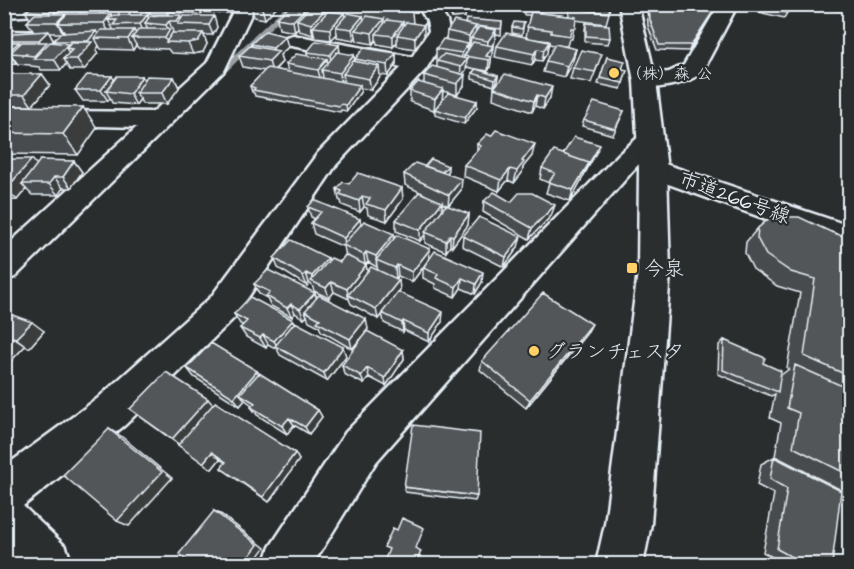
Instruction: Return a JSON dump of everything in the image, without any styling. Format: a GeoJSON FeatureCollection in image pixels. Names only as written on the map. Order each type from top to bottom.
{"type":"FeatureCollection","features":[{"type":"Feature","properties":{"kind":"street"},"geometry":{"type":"LineString","coordinates":[[4,494],[111,412],[223,307],[327,159],[418,64],[439,31],[437,21],[426,4]]}},
{"type":"Feature","properties":{"kind":"street"},"geometry":{"type":"LineString","coordinates":[[620,564],[628,524],[654,272],[652,155],[645,81],[628,4]]}},
{"type":"Feature","properties":{"kind":"street"},"geometry":{"type":"LineString","coordinates":[[645,81],[670,80],[693,69],[729,4]]}},
{"type":"Feature","properties":{"kind":"street"},"geometry":{"type":"LineString","coordinates":[[4,11],[35,8]]}},
{"type":"Feature","properties":{"kind":"street"},"geometry":{"type":"LineString","coordinates":[[4,36],[35,8]]}},
{"type":"Feature","properties":{"kind":"street"},"geometry":{"type":"LineString","coordinates":[[4,268],[216,66],[233,16]]}},
{"type":"Feature","properties":{"kind":"street"},"geometry":{"type":"LineString","coordinates":[[4,36],[102,39]]}},
{"type":"Feature","properties":{"kind":"street"},"geometry":{"type":"LineString","coordinates":[[292,41],[418,64]]}},
{"type":"Feature","properties":{"kind":"street"},"geometry":{"type":"LineString","coordinates":[[59,118],[159,120]]}},
{"type":"Feature","properties":{"kind":"street"},"geometry":{"type":"LineString","coordinates":[[287,564],[360,447],[620,168],[652,155]]}},
{"type":"Feature","properties":{"kind":"street","name":"市道266号線"},"geometry":{"type":"LineString","coordinates":[[652,155],[849,238]]}},
{"type":"Feature","properties":{"kind":"street"},"geometry":{"type":"LineString","coordinates":[[4,519],[49,564]]}},
{"type":"Feature","properties":{"kind":"building"},"geometry":{"type":"Polygon","coordinates":[[[37,4],[56,5],[49,12],[25,11],[37,4]]]}},
{"type":"Feature","properties":{"kind":"building"},"geometry":{"type":"Polygon","coordinates":[[[87,4],[104,4],[99,11],[80,12],[87,4]]]}},
{"type":"Feature","properties":{"kind":"building"},"geometry":{"type":"Polygon","coordinates":[[[107,4],[122,4],[117,10],[102,10],[107,4]]]}},
{"type":"Feature","properties":{"kind":"building"},"geometry":{"type":"Polygon","coordinates":[[[254,4],[266,4],[262,8],[251,7],[254,4]]]}},
{"type":"Feature","properties":{"kind":"building"},"geometry":{"type":"Polygon","coordinates":[[[292,4],[307,7],[293,21],[277,18],[292,4]]]}},
{"type":"Feature","properties":{"kind":"building"},"geometry":{"type":"Polygon","coordinates":[[[360,4],[410,4],[412,12],[360,4]]]}},
{"type":"Feature","properties":{"kind":"building"},"geometry":{"type":"Polygon","coordinates":[[[450,4],[464,4],[465,6],[452,8],[450,4]]]}},
{"type":"Feature","properties":{"kind":"building"},"geometry":{"type":"Polygon","coordinates":[[[571,4],[610,4],[609,13],[572,9],[571,4]]]}},
{"type":"Feature","properties":{"kind":"building"},"geometry":{"type":"Polygon","coordinates":[[[649,4],[718,4],[691,45],[659,45],[650,20],[649,4]]]}},
{"type":"Feature","properties":{"kind":"building"},"geometry":{"type":"Polygon","coordinates":[[[762,4],[791,4],[787,13],[761,7],[762,4]]]}},
{"type":"Feature","properties":{"kind":"building"},"geometry":{"type":"Polygon","coordinates":[[[61,5],[84,5],[79,11],[54,12],[61,5]]]}},
{"type":"Feature","properties":{"kind":"building"},"geometry":{"type":"Polygon","coordinates":[[[310,7],[325,10],[311,24],[297,20],[310,7]]]}},
{"type":"Feature","properties":{"kind":"building"},"geometry":{"type":"Polygon","coordinates":[[[328,11],[344,13],[330,29],[313,27],[328,11]]]}},
{"type":"Feature","properties":{"kind":"building"},"geometry":{"type":"Polygon","coordinates":[[[531,12],[576,17],[575,28],[571,28],[570,36],[551,33],[551,30],[527,27],[531,12]]]}},
{"type":"Feature","properties":{"kind":"building"},"geometry":{"type":"Polygon","coordinates":[[[348,13],[363,16],[352,29],[336,27],[348,13]]]}},
{"type":"Feature","properties":{"kind":"building"},"geometry":{"type":"Polygon","coordinates":[[[35,14],[65,14],[57,22],[27,22],[35,14]]]}},
{"type":"Feature","properties":{"kind":"building"},"geometry":{"type":"Polygon","coordinates":[[[67,14],[111,14],[104,23],[58,23],[67,14]]]}},
{"type":"Feature","properties":{"kind":"building"},"geometry":{"type":"Polygon","coordinates":[[[114,15],[147,15],[140,24],[113,25],[117,20],[108,20],[114,15]]]}},
{"type":"Feature","properties":{"kind":"building"},"geometry":{"type":"Polygon","coordinates":[[[181,15],[177,21],[169,21],[166,25],[145,23],[150,16],[181,15]]]}},
{"type":"Feature","properties":{"kind":"building"},"geometry":{"type":"Polygon","coordinates":[[[183,16],[214,16],[209,25],[178,24],[183,16]]]}},
{"type":"Feature","properties":{"kind":"building"},"geometry":{"type":"Polygon","coordinates":[[[367,16],[384,19],[372,33],[355,30],[367,16]]]}},
{"type":"Feature","properties":{"kind":"building"},"geometry":{"type":"Polygon","coordinates":[[[466,19],[502,22],[501,29],[465,24],[466,19]]]}},
{"type":"Feature","properties":{"kind":"building"},"geometry":{"type":"Polygon","coordinates":[[[387,20],[403,22],[393,36],[376,34],[387,20]]]}},
{"type":"Feature","properties":{"kind":"building"},"geometry":{"type":"Polygon","coordinates":[[[454,21],[476,26],[469,36],[447,31],[454,21]]]}},
{"type":"Feature","properties":{"kind":"building"},"geometry":{"type":"Polygon","coordinates":[[[406,22],[424,25],[415,38],[397,35],[406,22]]]}},
{"type":"Feature","properties":{"kind":"building"},"geometry":{"type":"Polygon","coordinates":[[[514,22],[524,23],[522,29],[512,27],[514,22]]]}},
{"type":"Feature","properties":{"kind":"building"},"geometry":{"type":"Polygon","coordinates":[[[586,23],[609,25],[610,38],[586,36],[586,23]]]}},
{"type":"Feature","properties":{"kind":"building"},"geometry":{"type":"Polygon","coordinates":[[[479,27],[496,30],[488,41],[471,38],[479,27]]]}},
{"type":"Feature","properties":{"kind":"building"},"geometry":{"type":"Polygon","coordinates":[[[139,29],[170,29],[165,38],[132,38],[139,29]]]}},
{"type":"Feature","properties":{"kind":"building"},"geometry":{"type":"Polygon","coordinates":[[[101,30],[134,30],[128,39],[95,38],[101,30]]]}},
{"type":"Feature","properties":{"kind":"building"},"geometry":{"type":"Polygon","coordinates":[[[48,31],[39,40],[7,40],[15,33],[48,31]]]}},
{"type":"Feature","properties":{"kind":"building"},"geometry":{"type":"Polygon","coordinates":[[[96,31],[88,41],[53,41],[61,33],[96,31]]]}},
{"type":"Feature","properties":{"kind":"building"},"geometry":{"type":"Polygon","coordinates":[[[265,31],[285,36],[273,48],[251,44],[265,31]]]}},
{"type":"Feature","properties":{"kind":"building"},"geometry":{"type":"Polygon","coordinates":[[[172,33],[203,33],[198,41],[166,42],[172,33]]]}},
{"type":"Feature","properties":{"kind":"building"},"geometry":{"type":"Polygon","coordinates":[[[506,33],[549,42],[544,50],[537,49],[534,54],[497,46],[506,33]]]}},
{"type":"Feature","properties":{"kind":"building"},"geometry":{"type":"Polygon","coordinates":[[[443,39],[468,44],[462,53],[436,49],[443,39]]]}},
{"type":"Feature","properties":{"kind":"building"},"geometry":{"type":"Polygon","coordinates":[[[316,41],[339,45],[330,55],[307,52],[316,41]]]}},
{"type":"Feature","properties":{"kind":"building"},"geometry":{"type":"Polygon","coordinates":[[[4,42],[19,42],[8,52],[4,52],[4,42]]]}},
{"type":"Feature","properties":{"kind":"building"},"geometry":{"type":"Polygon","coordinates":[[[22,42],[47,42],[34,56],[10,53],[22,42]]]}},
{"type":"Feature","properties":{"kind":"building"},"geometry":{"type":"Polygon","coordinates":[[[50,42],[68,44],[54,59],[33,59],[50,42]]]}},
{"type":"Feature","properties":{"kind":"building"},"geometry":{"type":"Polygon","coordinates":[[[71,42],[92,42],[77,59],[63,59],[73,49],[66,48],[71,42]]]}},
{"type":"Feature","properties":{"kind":"building"},"geometry":{"type":"Polygon","coordinates":[[[473,42],[493,46],[486,56],[491,57],[489,60],[464,56],[473,42]]]}},
{"type":"Feature","properties":{"kind":"building"},"geometry":{"type":"Polygon","coordinates":[[[555,44],[576,49],[567,66],[546,61],[555,44]]]}},
{"type":"Feature","properties":{"kind":"building"},"geometry":{"type":"Polygon","coordinates":[[[250,46],[279,51],[269,61],[239,56],[250,46]]]}},
{"type":"Feature","properties":{"kind":"building"},"geometry":{"type":"Polygon","coordinates":[[[364,48],[396,53],[387,65],[355,59],[364,48]]]}},
{"type":"Feature","properties":{"kind":"building"},"geometry":{"type":"Polygon","coordinates":[[[581,50],[602,54],[595,72],[573,68],[581,50]]]}},
{"type":"Feature","properties":{"kind":"building"},"geometry":{"type":"Polygon","coordinates":[[[337,52],[354,55],[340,73],[322,70],[337,52]]]}},
{"type":"Feature","properties":{"kind":"building"},"geometry":{"type":"Polygon","coordinates":[[[296,54],[327,59],[318,70],[286,64],[296,54]]]}},
{"type":"Feature","properties":{"kind":"building"},"geometry":{"type":"Polygon","coordinates":[[[444,54],[467,59],[461,67],[437,61],[444,54]]]}},
{"type":"Feature","properties":{"kind":"building"},"geometry":{"type":"Polygon","coordinates":[[[607,57],[625,61],[622,69],[627,70],[623,83],[600,78],[607,57]]]}},
{"type":"Feature","properties":{"kind":"building"},"geometry":{"type":"Polygon","coordinates":[[[353,61],[379,66],[369,79],[343,74],[353,61]]]}},
{"type":"Feature","properties":{"kind":"building"},"geometry":{"type":"Polygon","coordinates":[[[432,66],[465,75],[457,84],[424,75],[432,66]]]}},
{"type":"Feature","properties":{"kind":"building"},"geometry":{"type":"Polygon","coordinates":[[[267,68],[360,85],[346,105],[340,104],[339,106],[253,90],[255,88],[250,86],[267,68]]]}},
{"type":"Feature","properties":{"kind":"building"},"geometry":{"type":"Polygon","coordinates":[[[476,69],[498,76],[495,80],[472,73],[476,69]]]}},
{"type":"Feature","properties":{"kind":"building"},"geometry":{"type":"Polygon","coordinates":[[[8,74],[42,74],[24,95],[4,95],[4,77],[8,74]]]}},
{"type":"Feature","properties":{"kind":"building"},"geometry":{"type":"Polygon","coordinates":[[[505,74],[552,87],[545,98],[537,95],[534,101],[494,88],[505,74]]]}},
{"type":"Feature","properties":{"kind":"building"},"geometry":{"type":"Polygon","coordinates":[[[87,75],[112,76],[101,90],[75,90],[87,75]]]}},
{"type":"Feature","properties":{"kind":"building"},"geometry":{"type":"Polygon","coordinates":[[[117,76],[142,76],[130,94],[106,91],[117,76]]]}},
{"type":"Feature","properties":{"kind":"building"},"geometry":{"type":"Polygon","coordinates":[[[147,76],[174,77],[162,93],[136,93],[147,76]]]}},
{"type":"Feature","properties":{"kind":"building"},"geometry":{"type":"Polygon","coordinates":[[[418,82],[443,89],[435,99],[410,91],[418,82]]]}},
{"type":"Feature","properties":{"kind":"building"},"geometry":{"type":"Polygon","coordinates":[[[448,93],[477,101],[465,118],[435,109],[448,93]]]}},
{"type":"Feature","properties":{"kind":"building"},"geometry":{"type":"Polygon","coordinates":[[[594,102],[624,111],[615,129],[584,120],[594,102]]]}},
{"type":"Feature","properties":{"kind":"building"},"geometry":{"type":"Polygon","coordinates":[[[4,106],[83,107],[63,134],[4,133],[4,106]]]}},
{"type":"Feature","properties":{"kind":"building"},"geometry":{"type":"Polygon","coordinates":[[[496,130],[535,144],[517,171],[510,169],[501,180],[464,165],[481,146],[477,144],[487,134],[491,136],[496,130]]]}},
{"type":"Feature","properties":{"kind":"building"},"geometry":{"type":"Polygon","coordinates":[[[574,137],[600,145],[588,165],[589,163],[563,154],[574,137]]]}},
{"type":"Feature","properties":{"kind":"building"},"geometry":{"type":"Polygon","coordinates":[[[554,151],[589,163],[573,190],[549,182],[555,173],[542,168],[554,151]]]}},
{"type":"Feature","properties":{"kind":"building"},"geometry":{"type":"Polygon","coordinates":[[[4,159],[32,159],[6,189],[4,189],[4,159]]]}},
{"type":"Feature","properties":{"kind":"building"},"geometry":{"type":"Polygon","coordinates":[[[431,159],[448,166],[442,172],[425,166],[431,159]]]}},
{"type":"Feature","properties":{"kind":"building"},"geometry":{"type":"Polygon","coordinates":[[[40,160],[74,161],[63,177],[54,177],[49,184],[22,184],[40,160]]]}},
{"type":"Feature","properties":{"kind":"building"},"geometry":{"type":"Polygon","coordinates":[[[415,163],[462,179],[449,195],[404,174],[415,163]]]}},
{"type":"Feature","properties":{"kind":"building"},"geometry":{"type":"Polygon","coordinates":[[[358,173],[402,188],[386,210],[366,204],[370,198],[362,196],[359,201],[340,194],[342,191],[337,189],[343,182],[349,184],[358,173]]]}},
{"type":"Feature","properties":{"kind":"building"},"geometry":{"type":"Polygon","coordinates":[[[419,192],[442,202],[420,230],[396,220],[419,192]]]}},
{"type":"Feature","properties":{"kind":"building"},"geometry":{"type":"Polygon","coordinates":[[[494,192],[511,202],[519,193],[532,193],[555,205],[532,228],[484,201],[494,192]]]}},
{"type":"Feature","properties":{"kind":"building"},"geometry":{"type":"Polygon","coordinates":[[[314,200],[360,219],[344,238],[311,223],[321,212],[308,207],[314,200]]]}},
{"type":"Feature","properties":{"kind":"building"},"geometry":{"type":"Polygon","coordinates":[[[446,205],[469,214],[453,236],[450,235],[446,241],[425,232],[446,205]]]}},
{"type":"Feature","properties":{"kind":"building"},"geometry":{"type":"Polygon","coordinates":[[[479,217],[521,237],[506,257],[463,236],[479,217]]]}},
{"type":"Feature","properties":{"kind":"building"},"geometry":{"type":"Polygon","coordinates":[[[771,217],[799,217],[849,238],[849,376],[804,356],[815,279],[791,272],[766,255],[757,238],[758,228],[771,217]]]}},
{"type":"Feature","properties":{"kind":"building"},"geometry":{"type":"Polygon","coordinates":[[[364,221],[394,234],[376,256],[366,252],[364,255],[343,245],[364,221]]]}},
{"type":"Feature","properties":{"kind":"building"},"geometry":{"type":"Polygon","coordinates":[[[397,235],[430,249],[412,272],[397,265],[395,268],[376,260],[397,235]]]}},
{"type":"Feature","properties":{"kind":"building"},"geometry":{"type":"Polygon","coordinates":[[[291,240],[328,258],[312,276],[306,273],[303,276],[274,258],[291,240]]]}},
{"type":"Feature","properties":{"kind":"building"},"geometry":{"type":"Polygon","coordinates":[[[435,251],[483,272],[476,284],[462,278],[456,287],[436,278],[438,274],[423,268],[435,251]]]}},
{"type":"Feature","properties":{"kind":"building"},"geometry":{"type":"Polygon","coordinates":[[[345,255],[366,265],[347,289],[331,282],[326,288],[311,281],[331,258],[340,262],[345,255]]]}},
{"type":"Feature","properties":{"kind":"building"},"geometry":{"type":"Polygon","coordinates":[[[371,267],[399,280],[376,309],[348,295],[371,267]]]}},
{"type":"Feature","properties":{"kind":"building"},"geometry":{"type":"Polygon","coordinates":[[[268,270],[315,293],[300,309],[291,304],[287,308],[266,296],[270,292],[254,284],[268,270]]]}},
{"type":"Feature","properties":{"kind":"building"},"geometry":{"type":"Polygon","coordinates":[[[398,292],[443,312],[429,333],[382,313],[398,292]]]}},
{"type":"Feature","properties":{"kind":"building","name":"グランチェスタ"},"geometry":{"type":"Polygon","coordinates":[[[543,293],[592,324],[530,400],[482,361],[543,293]]]}},
{"type":"Feature","properties":{"kind":"building"},"geometry":{"type":"Polygon","coordinates":[[[319,295],[366,319],[350,339],[317,322],[320,319],[305,311],[319,295]]]}},
{"type":"Feature","properties":{"kind":"building"},"geometry":{"type":"Polygon","coordinates":[[[250,297],[293,320],[274,341],[263,335],[260,338],[240,328],[247,321],[234,314],[250,297]]]}},
{"type":"Feature","properties":{"kind":"building"},"geometry":{"type":"Polygon","coordinates":[[[4,312],[32,322],[16,338],[12,337],[4,344],[4,312]]]}},
{"type":"Feature","properties":{"kind":"building"},"geometry":{"type":"Polygon","coordinates":[[[295,322],[343,347],[324,373],[275,346],[295,322]]]}},
{"type":"Feature","properties":{"kind":"building"},"geometry":{"type":"Polygon","coordinates":[[[367,331],[403,350],[385,378],[367,368],[361,376],[342,365],[367,331]]]}},
{"type":"Feature","properties":{"kind":"building"},"geometry":{"type":"Polygon","coordinates":[[[724,340],[765,358],[763,363],[781,371],[778,392],[723,370],[724,340]]]}},
{"type":"Feature","properties":{"kind":"building"},"geometry":{"type":"Polygon","coordinates":[[[211,343],[257,371],[234,398],[187,368],[211,343]]]}},
{"type":"Feature","properties":{"kind":"building"},"geometry":{"type":"Polygon","coordinates":[[[795,365],[849,389],[849,475],[793,447],[799,413],[787,408],[795,365]]]}},
{"type":"Feature","properties":{"kind":"building"},"geometry":{"type":"Polygon","coordinates":[[[166,372],[208,399],[172,439],[130,409],[166,372]]]}},
{"type":"Feature","properties":{"kind":"building"},"geometry":{"type":"Polygon","coordinates":[[[259,373],[318,410],[305,427],[289,418],[282,426],[251,407],[255,403],[240,394],[259,373]]]}},
{"type":"Feature","properties":{"kind":"building"},"geometry":{"type":"Polygon","coordinates":[[[215,402],[295,453],[263,497],[221,468],[226,462],[212,452],[203,463],[178,445],[215,402]]]}},
{"type":"Feature","properties":{"kind":"building"},"geometry":{"type":"Polygon","coordinates":[[[413,425],[480,433],[477,496],[404,487],[413,425]]]}},
{"type":"Feature","properties":{"kind":"building"},"geometry":{"type":"Polygon","coordinates":[[[109,429],[162,472],[117,521],[63,475],[109,429]]]}},
{"type":"Feature","properties":{"kind":"building"},"geometry":{"type":"Polygon","coordinates":[[[774,457],[841,491],[832,564],[805,564],[777,549],[787,489],[770,479],[774,457]]]}},
{"type":"Feature","properties":{"kind":"building"},"geometry":{"type":"Polygon","coordinates":[[[214,511],[258,545],[243,564],[191,564],[179,554],[214,511]]]}},
{"type":"Feature","properties":{"kind":"building"},"geometry":{"type":"Polygon","coordinates":[[[402,518],[424,528],[416,548],[421,551],[416,564],[388,564],[384,562],[389,549],[384,547],[393,528],[397,530],[402,518]]]}},
{"type":"Feature","properties":{"kind":"waterway"},"geometry":{"type":"LineString","coordinates":[[214,79],[292,4]]}},
{"type":"Feature","properties":{"kind":"place","name":"（株）森 公"},"geometry":{"type":"Point","coordinates":[614,73]}},
{"type":"Feature","properties":{"kind":"place","name":"今泉"},"geometry":{"type":"Point","coordinates":[632,268]}},
{"type":"Feature","properties":{"kind":"place","name":"グランチェスタ"},"geometry":{"type":"Point","coordinates":[534,351]}}]}
